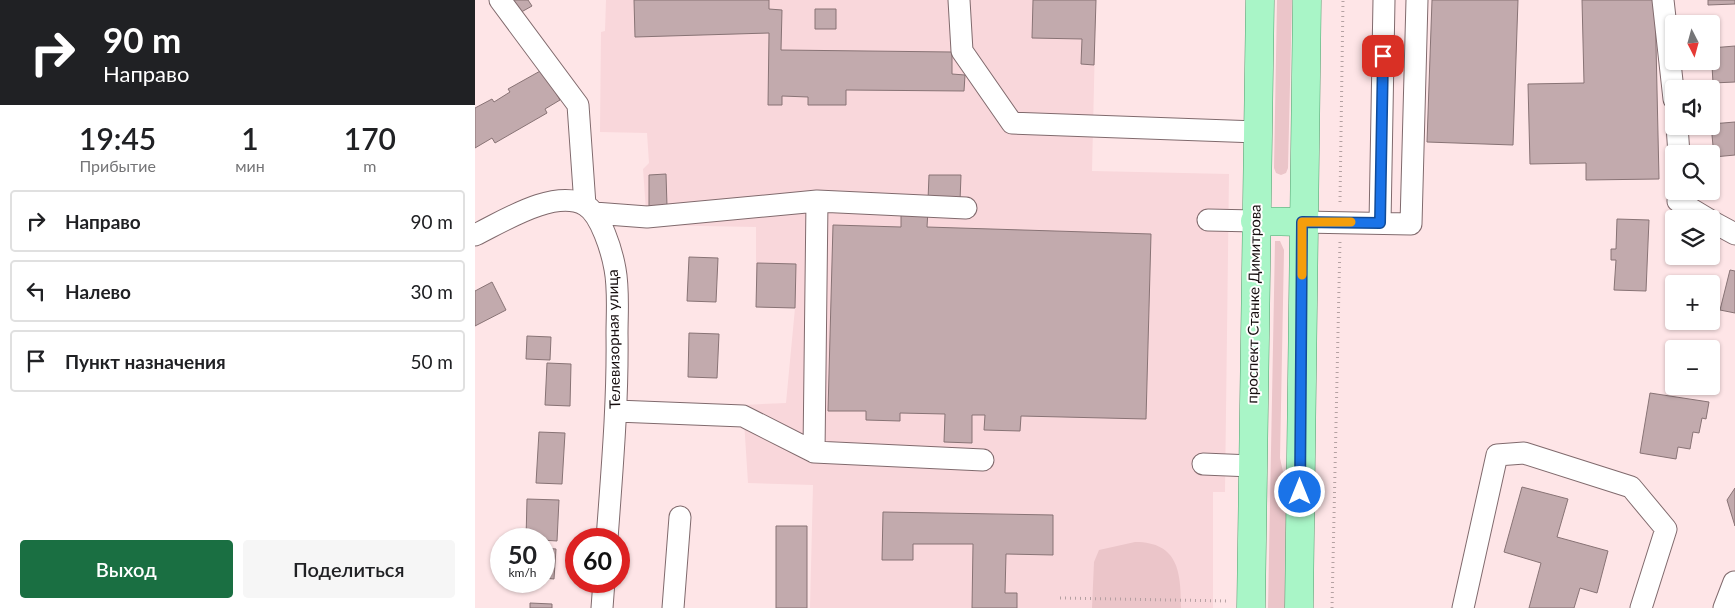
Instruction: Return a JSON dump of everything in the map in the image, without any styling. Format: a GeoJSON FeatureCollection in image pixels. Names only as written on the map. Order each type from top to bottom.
{"type":"FeatureCollection","features":[{"type":"Feature","properties":{"kind":"main road","name":"проспект Станке Димитрова"},"geometry":{"type":"LineString","coordinates":[[1239,605],[1252,466],[1260,0]]}},
{"type":"Feature","properties":{"kind":"main road"},"geometry":{"type":"LineString","coordinates":[[1299,608],[1302,222],[1307,0]]}},
{"type":"Feature","properties":{"kind":"main road"},"geometry":{"type":"LineString","coordinates":[[1255,221],[1302,222]]}},
{"type":"Feature","properties":{"kind":"street"},"geometry":{"type":"LineString","coordinates":[[500,0],[578,106],[589,209]]}},
{"type":"Feature","properties":{"kind":"street"},"geometry":{"type":"LineString","coordinates":[[959,0],[962,51],[1012,124],[1257,132]]}},
{"type":"Feature","properties":{"kind":"street"},"geometry":{"type":"LineString","coordinates":[[1380,223],[1385,0]]}},
{"type":"Feature","properties":{"kind":"street"},"geometry":{"type":"LineString","coordinates":[[1302,222],[1411,224],[1417,0]]}},
{"type":"Feature","properties":{"kind":"street"},"geometry":{"type":"LineString","coordinates":[[1663,0],[1672,80]]}},
{"type":"Feature","properties":{"kind":"street"},"geometry":{"type":"LineString","coordinates":[[1683,200],[1697,210]]}},
{"type":"Feature","properties":{"kind":"street"},"geometry":{"type":"LineString","coordinates":[[475,235],[542,204],[562,201],[589,209],[647,217],[817,201],[966,208]]}},
{"type":"Feature","properties":{"kind":"street"},"geometry":{"type":"LineString","coordinates":[[814,452],[817,201]]}},
{"type":"Feature","properties":{"kind":"street","name":"Телевизорная улица"},"geometry":{"type":"LineString","coordinates":[[589,209],[600,222],[615,269],[618,381],[608,528]]}},
{"type":"Feature","properties":{"kind":"street"},"geometry":{"type":"LineString","coordinates":[[1208,220],[1255,221]]}},
{"type":"Feature","properties":{"kind":"street"},"geometry":{"type":"LineString","coordinates":[[1720,226],[1735,234]]}},
{"type":"Feature","properties":{"kind":"street"},"geometry":{"type":"LineString","coordinates":[[615,411],[743,416],[814,452],[983,460]]}},
{"type":"Feature","properties":{"kind":"street"},"geometry":{"type":"LineString","coordinates":[[1463,608],[1497,455],[1524,453],[1631,487],[1666,530],[1641,608]]}},
{"type":"Feature","properties":{"kind":"street"},"geometry":{"type":"LineString","coordinates":[[1203,464],[1252,466]]}},
{"type":"Feature","properties":{"kind":"street"},"geometry":{"type":"LineString","coordinates":[[673,608],[680,517]]}},
{"type":"Feature","properties":{"kind":"street"},"geometry":{"type":"LineString","coordinates":[[1723,608],[1734,582]]}},
{"type":"Feature","properties":{"kind":"street"},"geometry":{"type":"LineString","coordinates":[[602,608],[603,593]]}},
{"type":"Feature","properties":{"kind":"path"},"geometry":{"type":"LineString","coordinates":[[1332,608],[1343,0]]}},
{"type":"Feature","properties":{"kind":"path"},"geometry":{"type":"LineString","coordinates":[[1060,598],[1239,605]]}},
{"type":"Feature","properties":{"kind":"shaded area"},"geometry":{"type":"Polygon","coordinates":[[[606,0],[1096,0],[1092,171],[1229,174],[1225,492],[1213,492],[1213,608],[810,608],[813,485],[748,483],[743,405],[786,403],[795,308],[756,307],[756,227],[647,225],[643,169],[649,163],[647,133],[600,132],[601,32],[605,31],[606,0]]]}},
{"type":"Feature","properties":{"kind":"shaded area"},"geometry":{"type":"Polygon","coordinates":[[[1277,0],[1292,0],[1288,168],[1286,173],[1281,175],[1276,173],[1274,168],[1277,0]]]}},
{"type":"Feature","properties":{"kind":"shaded area"},"geometry":{"type":"Polygon","coordinates":[[[1275,241],[1280,241],[1284,250],[1280,458],[1288,495],[1286,608],[1268,608],[1275,241]]]}},
{"type":"Feature","properties":{"kind":"shaded area"},"geometry":{"type":"Polygon","coordinates":[[[1135,542],[1150,543],[1161,547],[1175,562],[1180,583],[1181,608],[1092,608],[1094,562],[1099,550],[1135,542]]]}},
{"type":"Feature","properties":{"kind":"building"},"geometry":{"type":"Polygon","coordinates":[[[507,0],[528,0],[532,6],[516,15],[507,0]]]}},
{"type":"Feature","properties":{"kind":"building"},"geometry":{"type":"Polygon","coordinates":[[[634,0],[769,0],[769,9],[782,10],[781,50],[952,52],[952,74],[965,75],[964,91],[846,90],[846,105],[808,105],[808,97],[782,96],[782,105],[768,105],[769,33],[635,37],[634,0]]]}},
{"type":"Feature","properties":{"kind":"building"},"geometry":{"type":"Polygon","coordinates":[[[1033,0],[1096,0],[1094,65],[1081,64],[1082,39],[1032,38],[1033,0]]]}},
{"type":"Feature","properties":{"kind":"building"},"geometry":{"type":"Polygon","coordinates":[[[1432,0],[1518,0],[1513,145],[1427,142],[1432,0]]]}},
{"type":"Feature","properties":{"kind":"building"},"geometry":{"type":"Polygon","coordinates":[[[1582,0],[1655,0],[1659,179],[1586,180],[1586,163],[1530,164],[1528,84],[1584,83],[1582,0]]]}},
{"type":"Feature","properties":{"kind":"building"},"geometry":{"type":"Polygon","coordinates":[[[1708,0],[1735,0],[1735,4],[1708,5],[1708,0]]]}},
{"type":"Feature","properties":{"kind":"building"},"geometry":{"type":"Polygon","coordinates":[[[815,9],[836,9],[836,29],[815,29],[815,9]]]}},
{"type":"Feature","properties":{"kind":"building"},"geometry":{"type":"Polygon","coordinates":[[[1735,46],[1735,82],[1720,83],[1720,80],[1713,80],[1712,70],[1720,70],[1720,47],[1735,46]]]}},
{"type":"Feature","properties":{"kind":"building"},"geometry":{"type":"Polygon","coordinates":[[[542,70],[560,100],[545,109],[547,113],[495,143],[492,138],[475,148],[475,108],[492,99],[494,102],[510,92],[508,89],[542,70]]]}},
{"type":"Feature","properties":{"kind":"building"},"geometry":{"type":"Polygon","coordinates":[[[1735,122],[1735,155],[1720,156],[1720,145],[1713,145],[1712,135],[1720,135],[1720,123],[1735,122]]]}},
{"type":"Feature","properties":{"kind":"building"},"geometry":{"type":"Polygon","coordinates":[[[666,174],[667,206],[649,206],[649,175],[666,174]]]}},
{"type":"Feature","properties":{"kind":"building"},"geometry":{"type":"Polygon","coordinates":[[[929,175],[961,175],[960,201],[928,200],[929,175]]]}},
{"type":"Feature","properties":{"kind":"building"},"geometry":{"type":"Polygon","coordinates":[[[901,210],[928,210],[927,227],[1151,234],[1146,419],[1021,416],[1020,431],[984,430],[985,415],[972,415],[972,443],[944,442],[945,414],[900,413],[900,421],[866,420],[866,411],[828,411],[833,225],[901,227],[901,210]]]}},
{"type":"Feature","properties":{"kind":"building"},"geometry":{"type":"Polygon","coordinates":[[[1617,219],[1649,220],[1646,291],[1614,290],[1616,260],[1611,260],[1611,249],[1616,249],[1617,219]]]}},
{"type":"Feature","properties":{"kind":"building"},"geometry":{"type":"Polygon","coordinates":[[[689,257],[718,258],[716,302],[687,301],[689,257]]]}},
{"type":"Feature","properties":{"kind":"building"},"geometry":{"type":"Polygon","coordinates":[[[757,263],[796,264],[795,308],[756,307],[757,263]]]}},
{"type":"Feature","properties":{"kind":"building"},"geometry":{"type":"Polygon","coordinates":[[[1730,270],[1735,271],[1735,313],[1720,310],[1730,270]]]}},
{"type":"Feature","properties":{"kind":"building"},"geometry":{"type":"Polygon","coordinates":[[[492,282],[506,310],[475,326],[475,291],[492,282]]]}},
{"type":"Feature","properties":{"kind":"building"},"geometry":{"type":"Polygon","coordinates":[[[689,333],[719,334],[717,378],[688,377],[689,333]]]}},
{"type":"Feature","properties":{"kind":"building"},"geometry":{"type":"Polygon","coordinates":[[[527,336],[551,337],[550,360],[526,359],[527,336]]]}},
{"type":"Feature","properties":{"kind":"building"},"geometry":{"type":"Polygon","coordinates":[[[547,363],[571,364],[570,406],[545,405],[547,363]]]}},
{"type":"Feature","properties":{"kind":"building"},"geometry":{"type":"Polygon","coordinates":[[[1650,393],[1709,402],[1706,419],[1702,418],[1699,433],[1693,432],[1690,449],[1678,447],[1676,459],[1640,453],[1650,393]]]}},
{"type":"Feature","properties":{"kind":"building"},"geometry":{"type":"Polygon","coordinates":[[[539,432],[565,433],[562,484],[536,483],[539,432]]]}},
{"type":"Feature","properties":{"kind":"building"},"geometry":{"type":"Polygon","coordinates":[[[1522,487],[1568,499],[1557,537],[1608,551],[1597,593],[1580,588],[1574,608],[1529,608],[1541,563],[1504,552],[1522,487]]]}},
{"type":"Feature","properties":{"kind":"building"},"geometry":{"type":"Polygon","coordinates":[[[1735,488],[1735,526],[1727,500],[1735,488]]]}},
{"type":"Feature","properties":{"kind":"building"},"geometry":{"type":"Polygon","coordinates":[[[527,499],[559,500],[557,541],[555,541],[555,528],[526,528],[527,499]]]}},
{"type":"Feature","properties":{"kind":"building"},"geometry":{"type":"Polygon","coordinates":[[[883,512],[1053,515],[1053,555],[1006,554],[1005,593],[1017,593],[1017,608],[972,608],[973,544],[913,544],[913,560],[882,560],[883,512]]]}},
{"type":"Feature","properties":{"kind":"building"},"geometry":{"type":"Polygon","coordinates":[[[776,526],[807,526],[807,608],[776,608],[776,526]]]}},
{"type":"Feature","properties":{"kind":"building"},"geometry":{"type":"Polygon","coordinates":[[[530,603],[552,604],[552,608],[530,608],[530,603]]]}},
{"type":"Feature","properties":{"kind":"slow traffic"},"geometry":{"type":"LineString","coordinates":[[1302,275],[1302,222],[1351,222]]}},
{"type":"Feature","properties":{"kind":"route"},"geometry":{"type":"LineString","coordinates":[[1300,492],[1302,222],[1380,223],[1383,56]]}}]}
